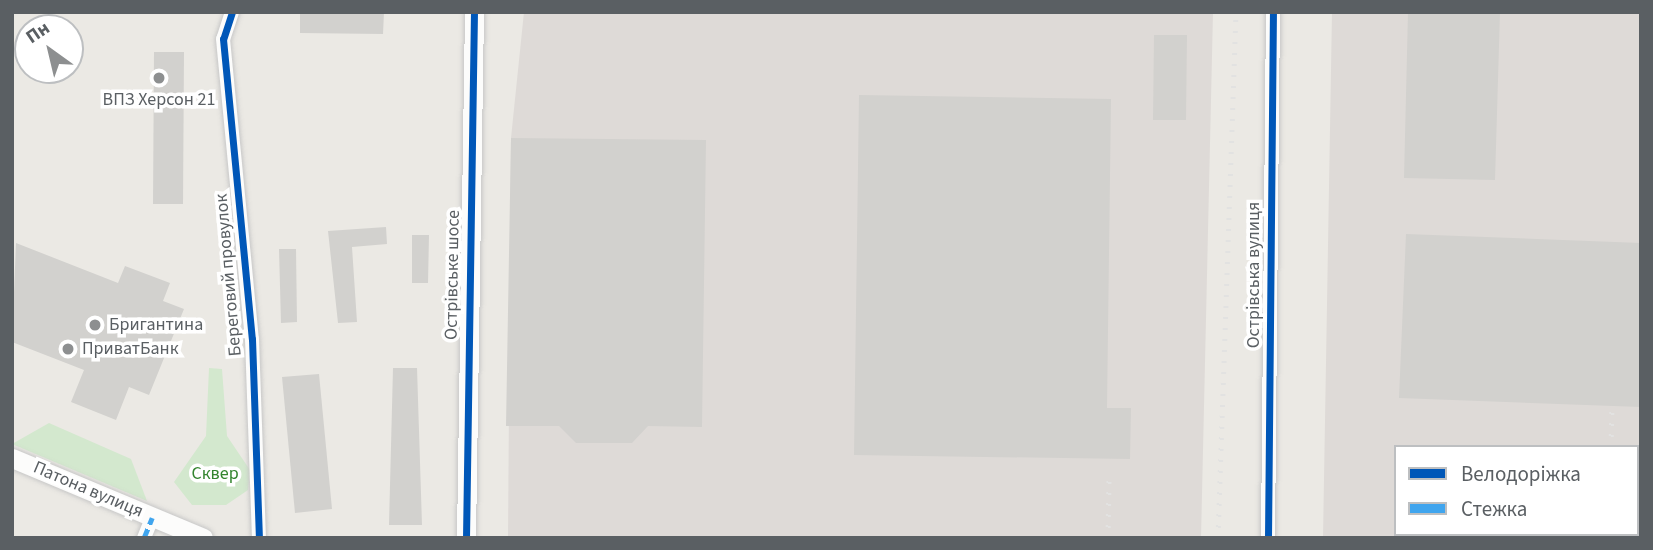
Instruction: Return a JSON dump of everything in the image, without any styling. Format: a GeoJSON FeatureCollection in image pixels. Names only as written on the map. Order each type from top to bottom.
{"type":"FeatureCollection","features":[{"type":"Feature","properties":{"kind":"street","name":"Береговий провулок"},"geometry":{"type":"LineString","coordinates":[[232,12],[222,39],[252,339],[259,538]]}},
{"type":"Feature","properties":{"kind":"street","name":"Острівське шосе"},"geometry":{"type":"LineString","coordinates":[[466,538],[474,12]]}},
{"type":"Feature","properties":{"kind":"street","name":"Острівська вулиця"},"geometry":{"type":"LineString","coordinates":[[1268,538],[1273,12]]}},
{"type":"Feature","properties":{"kind":"street","name":"Патона вулиця"},"geometry":{"type":"LineString","coordinates":[[12,458],[203,538]]}},
{"type":"Feature","properties":{"kind":"street"},"geometry":{"type":"LineString","coordinates":[[144,538],[152,518]]}},
{"type":"Feature","properties":{"kind":"shaded area"},"geometry":{"type":"Polygon","coordinates":[[[524,12],[1213,12],[1201,538],[508,538],[511,138],[524,12]]]}},
{"type":"Feature","properties":{"kind":"shaded area"},"geometry":{"type":"Polygon","coordinates":[[[1332,12],[1641,12],[1641,538],[1323,538],[1332,12]]]}},
{"type":"Feature","properties":{"kind":"green space","name":"Сквер"},"geometry":{"type":"Polygon","coordinates":[[[209,368],[222,369],[227,436],[250,470],[248,490],[226,505],[192,505],[174,482],[206,436],[209,368]]]}},
{"type":"Feature","properties":{"kind":"green space"},"geometry":{"type":"Polygon","coordinates":[[[49,423],[131,459],[147,501],[12,444],[49,423]]]}},
{"type":"Feature","properties":{"kind":"building"},"geometry":{"type":"Polygon","coordinates":[[[300,12],[384,12],[383,34],[300,33],[300,12]]]}},
{"type":"Feature","properties":{"kind":"building"},"geometry":{"type":"Polygon","coordinates":[[[1408,12],[1500,12],[1495,180],[1404,178],[1408,12]]]}},
{"type":"Feature","properties":{"kind":"building"},"geometry":{"type":"Polygon","coordinates":[[[1154,35],[1187,35],[1186,120],[1153,120],[1154,35]]]}},
{"type":"Feature","properties":{"kind":"building"},"geometry":{"type":"Polygon","coordinates":[[[154,52],[184,52],[183,204],[153,204],[154,52]]]}},
{"type":"Feature","properties":{"kind":"building"},"geometry":{"type":"Polygon","coordinates":[[[859,95],[1111,99],[1107,408],[1131,408],[1130,459],[854,455],[859,95]]]}},
{"type":"Feature","properties":{"kind":"building"},"geometry":{"type":"Polygon","coordinates":[[[511,138],[706,140],[702,427],[648,426],[632,443],[576,443],[559,426],[506,426],[511,138]]]}},
{"type":"Feature","properties":{"kind":"building"},"geometry":{"type":"Polygon","coordinates":[[[386,227],[387,244],[352,247],[357,322],[338,323],[328,231],[386,227]]]}},
{"type":"Feature","properties":{"kind":"building"},"geometry":{"type":"Polygon","coordinates":[[[1406,234],[1641,243],[1641,407],[1399,398],[1406,234]]]}},
{"type":"Feature","properties":{"kind":"building"},"geometry":{"type":"Polygon","coordinates":[[[412,235],[429,235],[428,283],[412,283],[412,235]]]}},
{"type":"Feature","properties":{"kind":"building","name":"Бригантина"},"geometry":{"type":"Polygon","coordinates":[[[16,243],[118,283],[125,266],[170,283],[163,301],[184,309],[149,395],[129,387],[116,420],[71,402],[84,370],[12,342],[16,243]]]}},
{"type":"Feature","properties":{"kind":"building"},"geometry":{"type":"Polygon","coordinates":[[[279,249],[296,249],[297,322],[281,323],[279,249]]]}},
{"type":"Feature","properties":{"kind":"building"},"geometry":{"type":"Polygon","coordinates":[[[393,368],[417,368],[422,525],[389,525],[393,368]]]}},
{"type":"Feature","properties":{"kind":"building"},"geometry":{"type":"Polygon","coordinates":[[[319,374],[332,509],[295,513],[282,377],[319,374]]]}},
{"type":"Feature","properties":{"kind":"railway"},"geometry":{"type":"LineString","coordinates":[[1218,538],[1236,12]]}},
{"type":"Feature","properties":{"kind":"railway"},"geometry":{"type":"LineString","coordinates":[[1611,445],[1612,406]]}},
{"type":"Feature","properties":{"kind":"railway"},"geometry":{"type":"LineString","coordinates":[[1108,538],[1109,480]]}},
{"type":"Feature","properties":{"kind":"marked path"},"geometry":{"type":"LineString","coordinates":[[144,538],[152,518]]}},
{"type":"Feature","properties":{"kind":"cycle path"},"geometry":{"type":"LineString","coordinates":[[232,12],[223,39],[252,339],[259,538]]}},
{"type":"Feature","properties":{"kind":"cycle path"},"geometry":{"type":"LineString","coordinates":[[466,538],[474,12]]}},
{"type":"Feature","properties":{"kind":"cycle path"},"geometry":{"type":"LineString","coordinates":[[1268,538],[1273,12]]}},
{"type":"Feature","properties":{"kind":"place","name":"ВПЗ Херсон 21"},"geometry":{"type":"Point","coordinates":[159,78]}},
{"type":"Feature","properties":{"kind":"place","name":"Бригантина"},"geometry":{"type":"Point","coordinates":[95,325]}},
{"type":"Feature","properties":{"kind":"place","name":"ПриватБанк"},"geometry":{"type":"Point","coordinates":[68,349]}}]}
